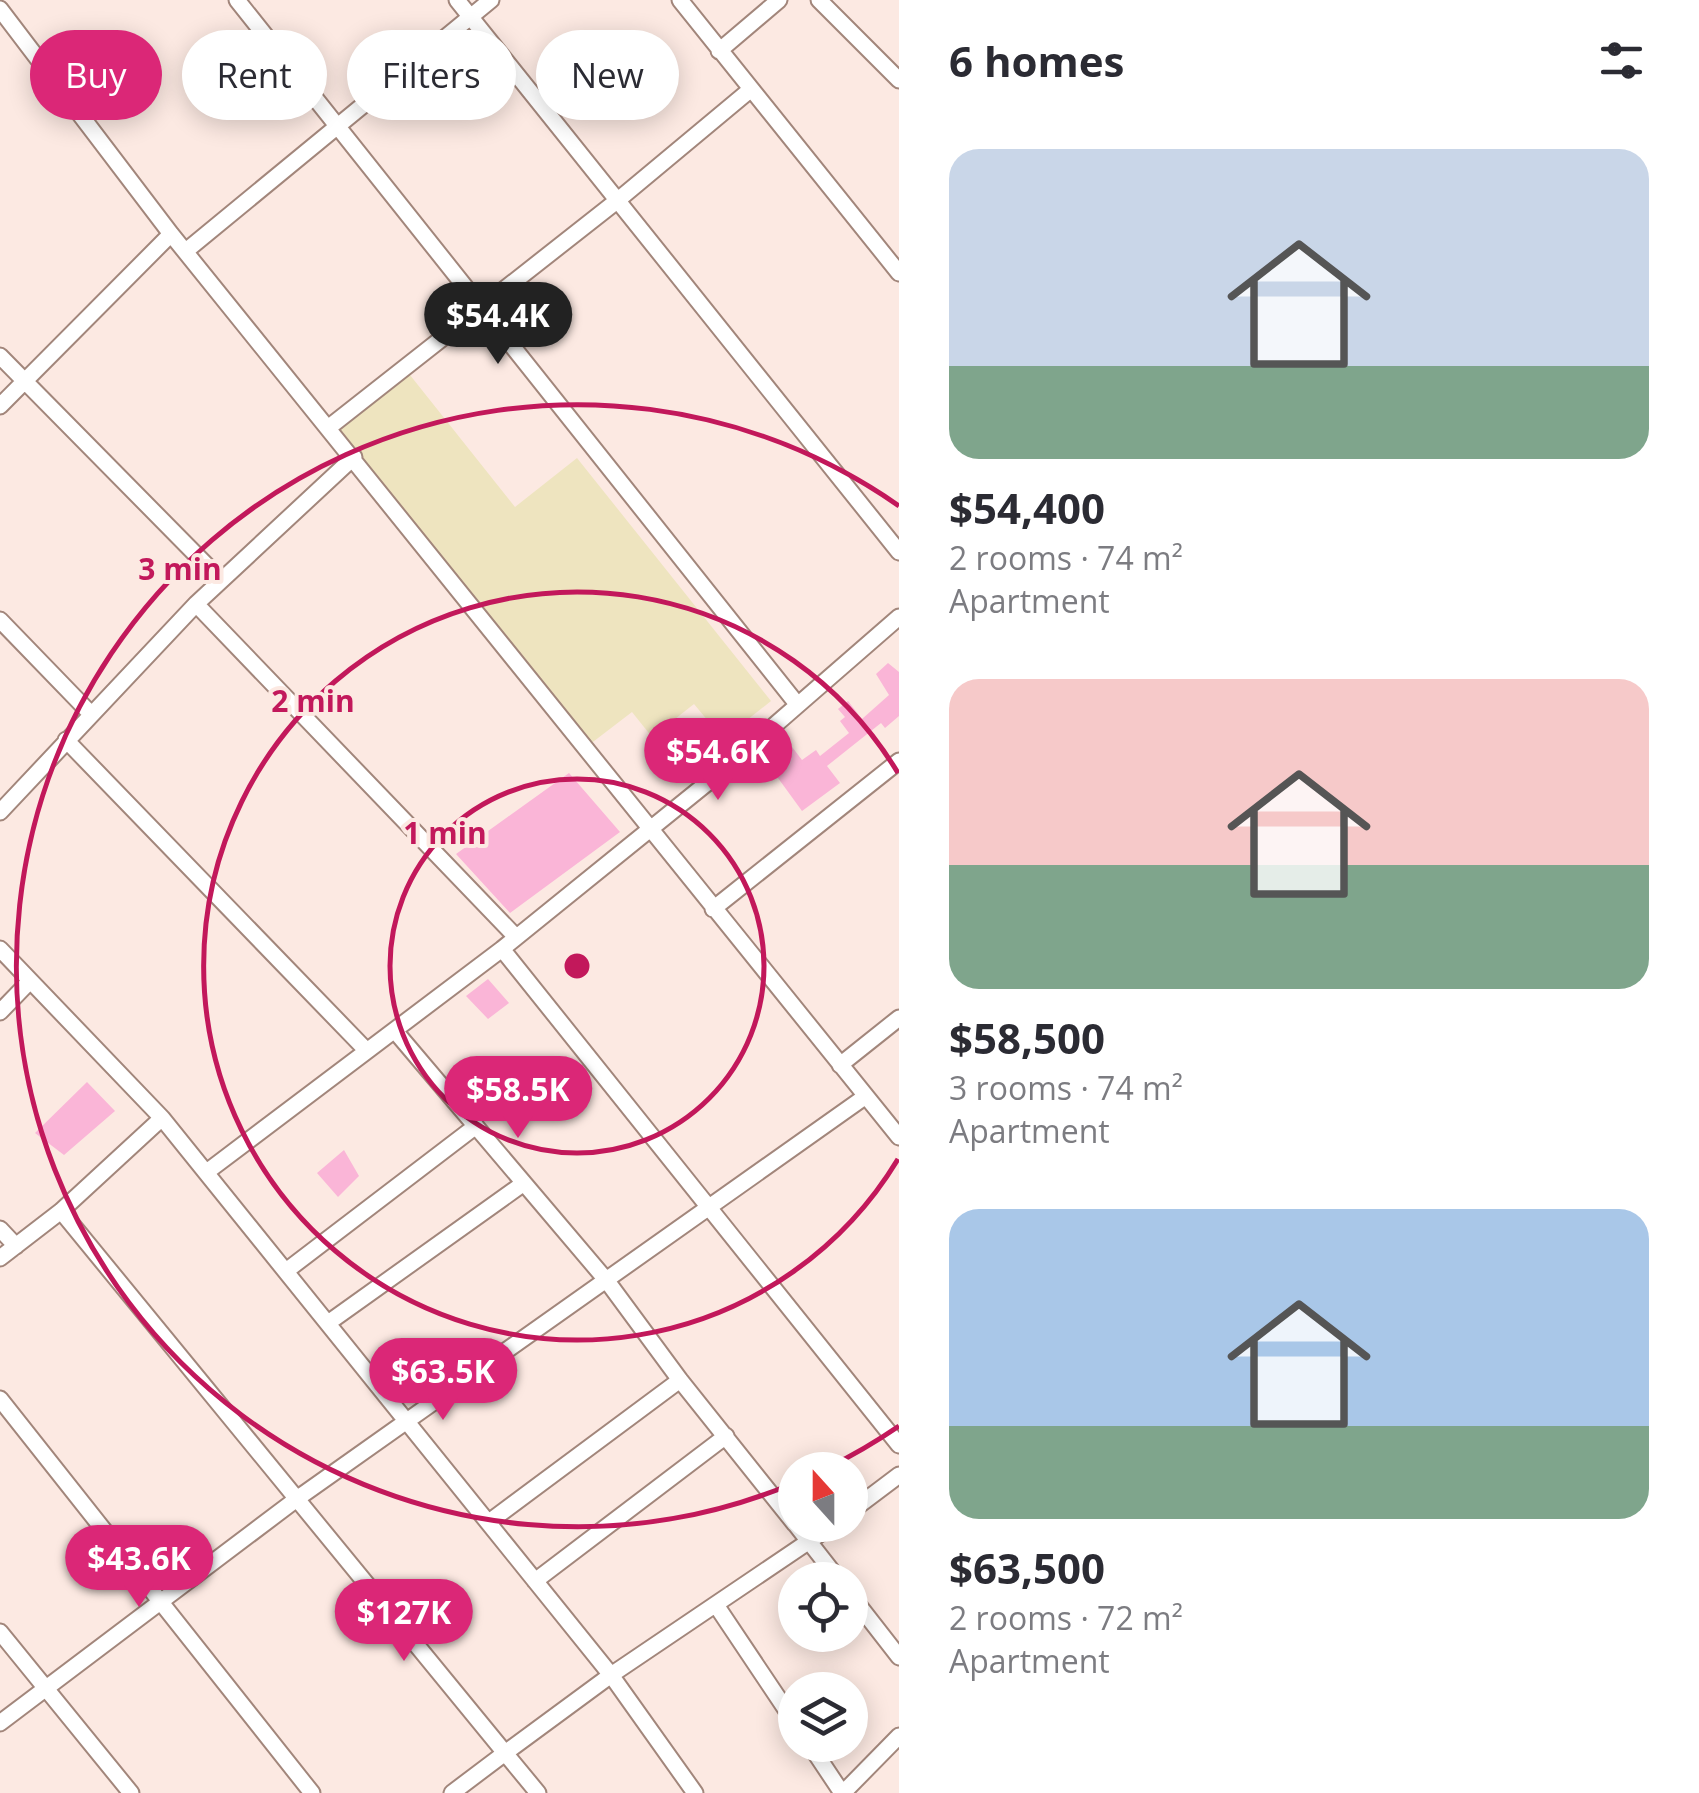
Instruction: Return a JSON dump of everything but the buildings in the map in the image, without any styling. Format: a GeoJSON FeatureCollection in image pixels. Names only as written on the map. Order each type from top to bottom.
{"type":"FeatureCollection","features":[{"type":"Feature","properties":{"kind":"street"},"geometry":{"type":"LineString","coordinates":[[237,0],[797,704]]}},
{"type":"Feature","properties":{"kind":"street"},"geometry":{"type":"LineString","coordinates":[[458,0],[899,552]]}},
{"type":"Feature","properties":{"kind":"street"},"geometry":{"type":"LineString","coordinates":[[186,250],[491,0]]}},
{"type":"Feature","properties":{"kind":"street"},"geometry":{"type":"LineString","coordinates":[[680,0],[899,273]]}},
{"type":"Feature","properties":{"kind":"street"},"geometry":{"type":"LineString","coordinates":[[719,51],[779,0]]}},
{"type":"Feature","properties":{"kind":"street"},"geometry":{"type":"LineString","coordinates":[[818,0],[899,80]]}},
{"type":"Feature","properties":{"kind":"street"},"geometry":{"type":"LineString","coordinates":[[0,9],[170,234],[354,457],[712,909],[899,1137]]}},
{"type":"Feature","properties":{"kind":"street"},"geometry":{"type":"LineString","coordinates":[[328,428],[618,200],[750,90]]}},
{"type":"Feature","properties":{"kind":"street"},"geometry":{"type":"LineString","coordinates":[[0,406],[170,234]]}},
{"type":"Feature","properties":{"kind":"street"},"geometry":{"type":"LineString","coordinates":[[0,356],[221,580]]}},
{"type":"Feature","properties":{"kind":"street"},"geometry":{"type":"LineString","coordinates":[[3,804],[196,604],[354,457]]}},
{"type":"Feature","properties":{"kind":"street"},"geometry":{"type":"LineString","coordinates":[[196,604],[516,937]]}},
{"type":"Feature","properties":{"kind":"street"},"geometry":{"type":"LineString","coordinates":[[208,1172],[502,949],[899,617]]}},
{"type":"Feature","properties":{"kind":"street"},"geometry":{"type":"LineString","coordinates":[[0,620],[90,713]]}},
{"type":"Feature","properties":{"kind":"street"},"geometry":{"type":"LineString","coordinates":[[66,740],[366,1050]]}},
{"type":"Feature","properties":{"kind":"street"},"geometry":{"type":"LineString","coordinates":[[712,909],[899,761]]}},
{"type":"Feature","properties":{"kind":"street"},"geometry":{"type":"LineString","coordinates":[[0,949],[162,1118],[208,1172],[611,1675],[695,1793]]}},
{"type":"Feature","properties":{"kind":"street"},"geometry":{"type":"LineString","coordinates":[[502,949],[899,1444]]}},
{"type":"Feature","properties":{"kind":"street"},"geometry":{"type":"LineString","coordinates":[[0,1012],[29,982]]}},
{"type":"Feature","properties":{"kind":"street"},"geometry":{"type":"LineString","coordinates":[[840,1065],[899,1018]]}},
{"type":"Feature","properties":{"kind":"street"},"geometry":{"type":"LineString","coordinates":[[395,1031],[607,1281],[680,1380],[778,1501]]}},
{"type":"Feature","properties":{"kind":"street"},"geometry":{"type":"LineString","coordinates":[[0,1723],[298,1498],[866,1096]]}},
{"type":"Feature","properties":{"kind":"street"},"geometry":{"type":"LineString","coordinates":[[0,1258],[61,1211],[162,1118]]}},
{"type":"Feature","properties":{"kind":"street"},"geometry":{"type":"LineString","coordinates":[[286,1271],[476,1126]]}},
{"type":"Feature","properties":{"kind":"street"},"geometry":{"type":"LineString","coordinates":[[328,1323],[524,1183]]}},
{"type":"Feature","properties":{"kind":"street"},"geometry":{"type":"LineString","coordinates":[[61,1211],[538,1793]]}},
{"type":"Feature","properties":{"kind":"street"},"geometry":{"type":"LineString","coordinates":[[0,1229],[16,1246]]}},
{"type":"Feature","properties":{"kind":"street"},"geometry":{"type":"LineString","coordinates":[[489,1522],[680,1380]]}},
{"type":"Feature","properties":{"kind":"street"},"geometry":{"type":"LineString","coordinates":[[0,1399],[312,1793]]}},
{"type":"Feature","properties":{"kind":"street"},"geometry":{"type":"LineString","coordinates":[[535,1581],[726,1436]]}},
{"type":"Feature","properties":{"kind":"street"},"geometry":{"type":"LineString","coordinates":[[868,1499],[899,1476]]}},
{"type":"Feature","properties":{"kind":"street"},"geometry":{"type":"LineString","coordinates":[[452,1793],[611,1675],[810,1543],[825,1562]]}},
{"type":"Feature","properties":{"kind":"street"},"geometry":{"type":"LineString","coordinates":[[716,1605],[778,1697]]}},
{"type":"Feature","properties":{"kind":"street"},"geometry":{"type":"LineString","coordinates":[[868,1618],[899,1658]]}},
{"type":"Feature","properties":{"kind":"street"},"geometry":{"type":"LineString","coordinates":[[0,1632],[131,1793]]}},
{"type":"Feature","properties":{"kind":"street"},"geometry":{"type":"LineString","coordinates":[[822,1762],[843,1793],[899,1736]]}},
{"type":"Feature","properties":{"kind":"sand"},"geometry":{"type":"Polygon","coordinates":[[[406,370],[515,507],[577,458],[771,701],[723,739],[694,704],[652,737],[632,712],[585,748],[331,428],[406,370]]]}}]}
